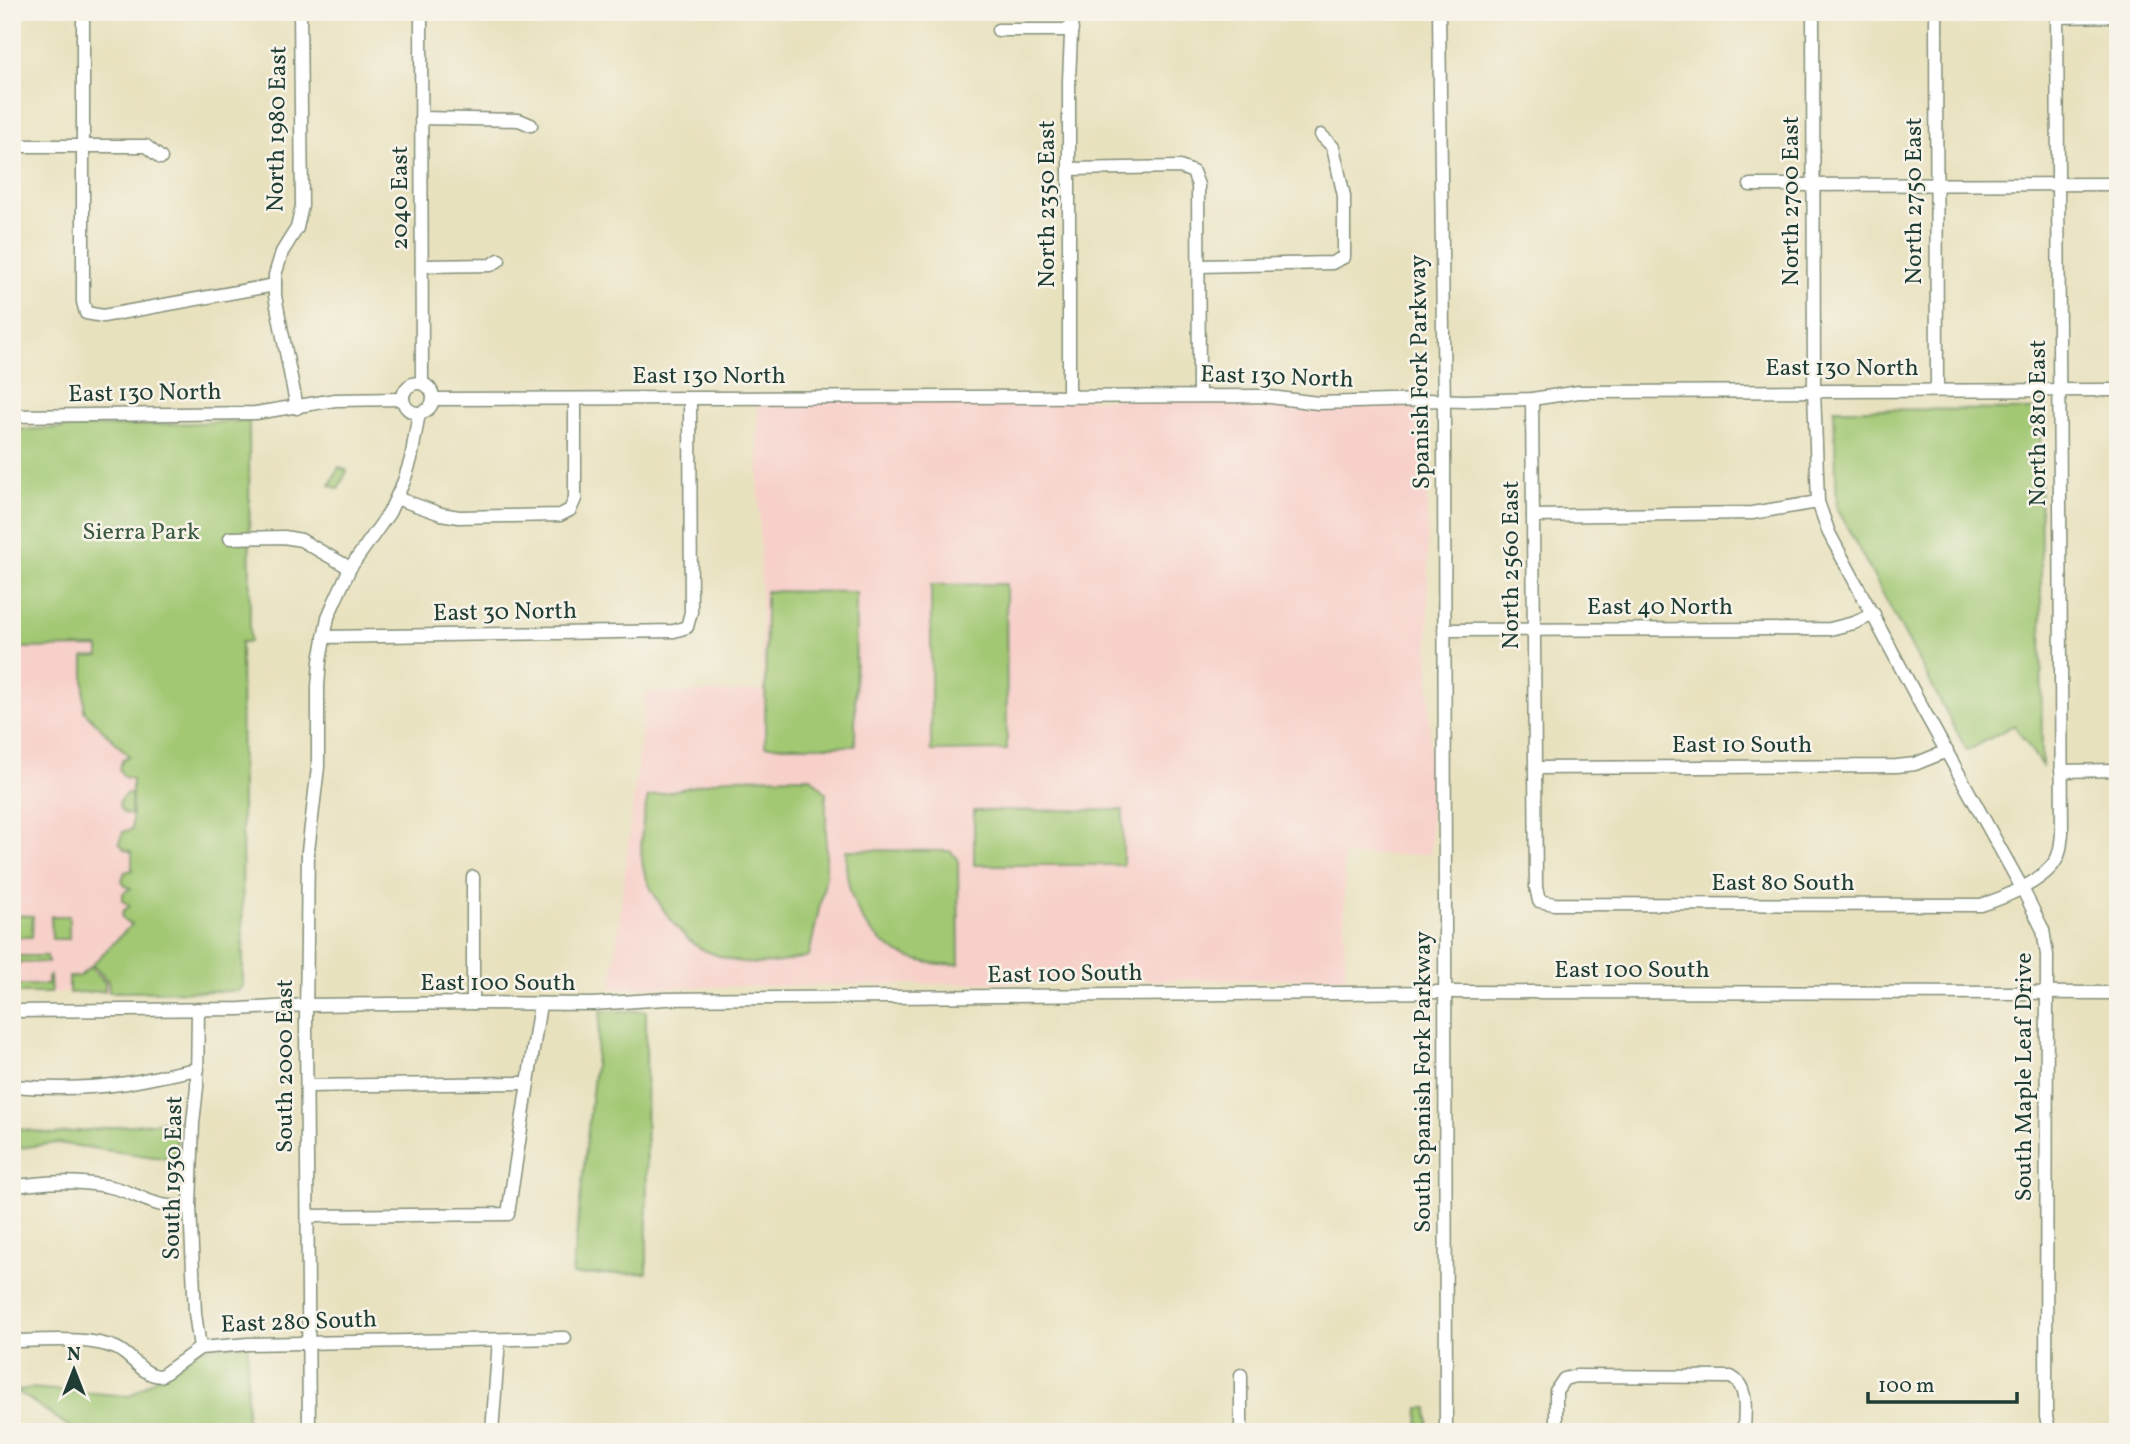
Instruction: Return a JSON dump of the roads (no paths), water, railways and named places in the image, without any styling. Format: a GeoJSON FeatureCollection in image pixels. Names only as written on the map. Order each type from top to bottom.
{"type":"FeatureCollection","features":[{"type":"Feature","properties":{"kind":"street"},"geometry":{"type":"LineString","coordinates":[[83,12],[83,302],[86,313],[103,316],[275,285]]}},
{"type":"Feature","properties":{"kind":"street","name":"North 1980 East"},"geometry":{"type":"LineString","coordinates":[[297,408],[275,296],[275,275],[282,252],[297,228],[302,206],[300,12]]}},
{"type":"Feature","properties":{"kind":"street","name":"2040 East"},"geometry":{"type":"LineString","coordinates":[[421,12],[422,383]]}},
{"type":"Feature","properties":{"kind":"street","name":"North 2350 East"},"geometry":{"type":"LineString","coordinates":[[1069,397],[1069,81],[1072,12]]}},
{"type":"Feature","properties":{"kind":"street","name":"Spanish Fork Parkway"},"geometry":{"type":"LineString","coordinates":[[1439,12],[1443,732]]}},
{"type":"Feature","properties":{"kind":"street","name":"North 2700 East"},"geometry":{"type":"LineString","coordinates":[[1813,12],[1814,390],[1818,502]]}},
{"type":"Feature","properties":{"kind":"street","name":"North 2750 East"},"geometry":{"type":"LineString","coordinates":[[1936,12],[1937,390]]}},
{"type":"Feature","properties":{"kind":"street"},"geometry":{"type":"LineString","coordinates":[[2057,15],[2118,16]]}},
{"type":"Feature","properties":{"kind":"street","name":"North 2810 East"},"geometry":{"type":"LineString","coordinates":[[2057,15],[2062,833]]}},
{"type":"Feature","properties":{"kind":"street"},"geometry":{"type":"LineString","coordinates":[[998,30],[1072,30]]}},
{"type":"Feature","properties":{"kind":"street"},"geometry":{"type":"LineString","coordinates":[[421,118],[519,120],[531,125]]}},
{"type":"Feature","properties":{"kind":"street"},"geometry":{"type":"LineString","coordinates":[[1199,266],[1332,263],[1344,257],[1344,196],[1333,147],[1321,135]]}},
{"type":"Feature","properties":{"kind":"street"},"geometry":{"type":"LineString","coordinates":[[12,146],[146,146],[161,158]]}},
{"type":"Feature","properties":{"kind":"street"},"geometry":{"type":"LineString","coordinates":[[1069,169],[1180,167],[1193,173],[1198,185],[1199,396]]}},
{"type":"Feature","properties":{"kind":"street"},"geometry":{"type":"LineString","coordinates":[[1750,185],[2118,184]]}},
{"type":"Feature","properties":{"kind":"street"},"geometry":{"type":"LineString","coordinates":[[422,266],[491,265],[499,260]]}},
{"type":"Feature","properties":{"kind":"street"},"geometry":{"type":"LineString","coordinates":[[422,383],[429,387],[433,399],[430,408],[419,414],[410,411],[403,399],[408,387],[422,383]]}},
{"type":"Feature","properties":{"kind":"street","name":"East 130 North"},"geometry":{"type":"LineString","coordinates":[[433,399],[1262,396],[1318,403],[1532,399],[1579,392],[2118,390]]}},
{"type":"Feature","properties":{"kind":"street","name":"East 130 North"},"geometry":{"type":"LineString","coordinates":[[12,416],[256,414],[335,400],[403,399]]}},
{"type":"Feature","properties":{"kind":"street"},"geometry":{"type":"LineString","coordinates":[[396,498],[432,512],[459,517],[560,515],[570,510],[575,499],[575,399]]}},
{"type":"Feature","properties":{"kind":"street","name":"East 30 North"},"geometry":{"type":"LineString","coordinates":[[324,637],[674,631],[687,627],[691,612],[690,399]]}},
{"type":"Feature","properties":{"kind":"street","name":"North 2560 East"},"geometry":{"type":"LineString","coordinates":[[1532,399],[1536,887],[1539,901]]}},
{"type":"Feature","properties":{"kind":"street","name":"South 2000 East"},"geometry":{"type":"LineString","coordinates":[[309,1432],[308,851],[318,767],[319,673],[328,617],[350,568],[389,513],[404,481],[419,414]]}},
{"type":"Feature","properties":{"kind":"street"},"geometry":{"type":"LineString","coordinates":[[1533,516],[1752,513],[1818,502]]}},
{"type":"Feature","properties":{"kind":"street","name":"South Maple Leaf Drive"},"geometry":{"type":"LineString","coordinates":[[1818,502],[1829,533],[2022,888],[2045,937],[2046,1417],[2050,1432]]}},
{"type":"Feature","properties":{"kind":"street"},"geometry":{"type":"LineString","coordinates":[[230,538],[284,537],[301,540],[350,568]]}},
{"type":"Feature","properties":{"kind":"street","name":"East 40 North"},"geometry":{"type":"LineString","coordinates":[[1444,630],[1830,629],[1874,614]]}},
{"type":"Feature","properties":{"kind":"street","name":"South Spanish Fork Parkway"},"geometry":{"type":"LineString","coordinates":[[1443,732],[1446,1432]]}},
{"type":"Feature","properties":{"kind":"street","name":"East 10 South"},"geometry":{"type":"LineString","coordinates":[[1535,768],[1897,766],[1915,764],[1947,751]]}},
{"type":"Feature","properties":{"kind":"street"},"geometry":{"type":"LineString","coordinates":[[2061,771],[2118,771]]}},
{"type":"Feature","properties":{"kind":"street","name":"East 80 South"},"geometry":{"type":"LineString","coordinates":[[1539,901],[1554,904],[1981,905],[2035,880],[2056,861],[2061,849],[2062,833]]}},
{"type":"Feature","properties":{"kind":"street"},"geometry":{"type":"LineString","coordinates":[[472,877],[473,1003]]}},
{"type":"Feature","properties":{"kind":"street","name":"East 100 South"},"geometry":{"type":"LineString","coordinates":[[12,1011],[473,1003],[603,1004],[665,999],[1444,992],[2118,992]]}},
{"type":"Feature","properties":{"kind":"street"},"geometry":{"type":"LineString","coordinates":[[308,1216],[508,1214],[540,1004]]}},
{"type":"Feature","properties":{"kind":"street","name":"South 1930 East"},"geometry":{"type":"LineString","coordinates":[[198,1009],[198,1069],[190,1206],[200,1348]]}},
{"type":"Feature","properties":{"kind":"street"},"geometry":{"type":"LineString","coordinates":[[12,1086],[69,1089],[128,1083],[198,1069]]}},
{"type":"Feature","properties":{"kind":"street"},"geometry":{"type":"LineString","coordinates":[[307,1086],[526,1083]]}},
{"type":"Feature","properties":{"kind":"street"},"geometry":{"type":"LineString","coordinates":[[12,1187],[42,1182],[79,1182],[113,1187],[162,1205],[190,1206]]}},
{"type":"Feature","properties":{"kind":"street","name":"East 280 South"},"geometry":{"type":"LineString","coordinates":[[12,1341],[102,1343],[118,1349],[153,1376],[161,1376],[200,1348],[248,1344],[565,1338]]}},
{"type":"Feature","properties":{"kind":"street"},"geometry":{"type":"LineString","coordinates":[[492,1432],[499,1340]]}},
{"type":"Feature","properties":{"kind":"street"},"geometry":{"type":"LineString","coordinates":[[1241,1375],[1241,1432]]}},
{"type":"Feature","properties":{"kind":"street"},"geometry":{"type":"LineString","coordinates":[[1556,1432],[1556,1391],[1560,1382],[1567,1377],[1576,1376],[1731,1377],[1740,1382],[1744,1391],[1744,1432]]}},
{"type":"Feature","properties":{"kind":"railway"},"geometry":{"type":"LineString","coordinates":[[12,1421],[27,1432]]}},
{"type":"Feature","properties":{"kind":"park label","name":"Sierra Park"},"geometry":{"type":"Point","coordinates":[141,533]}}]}
